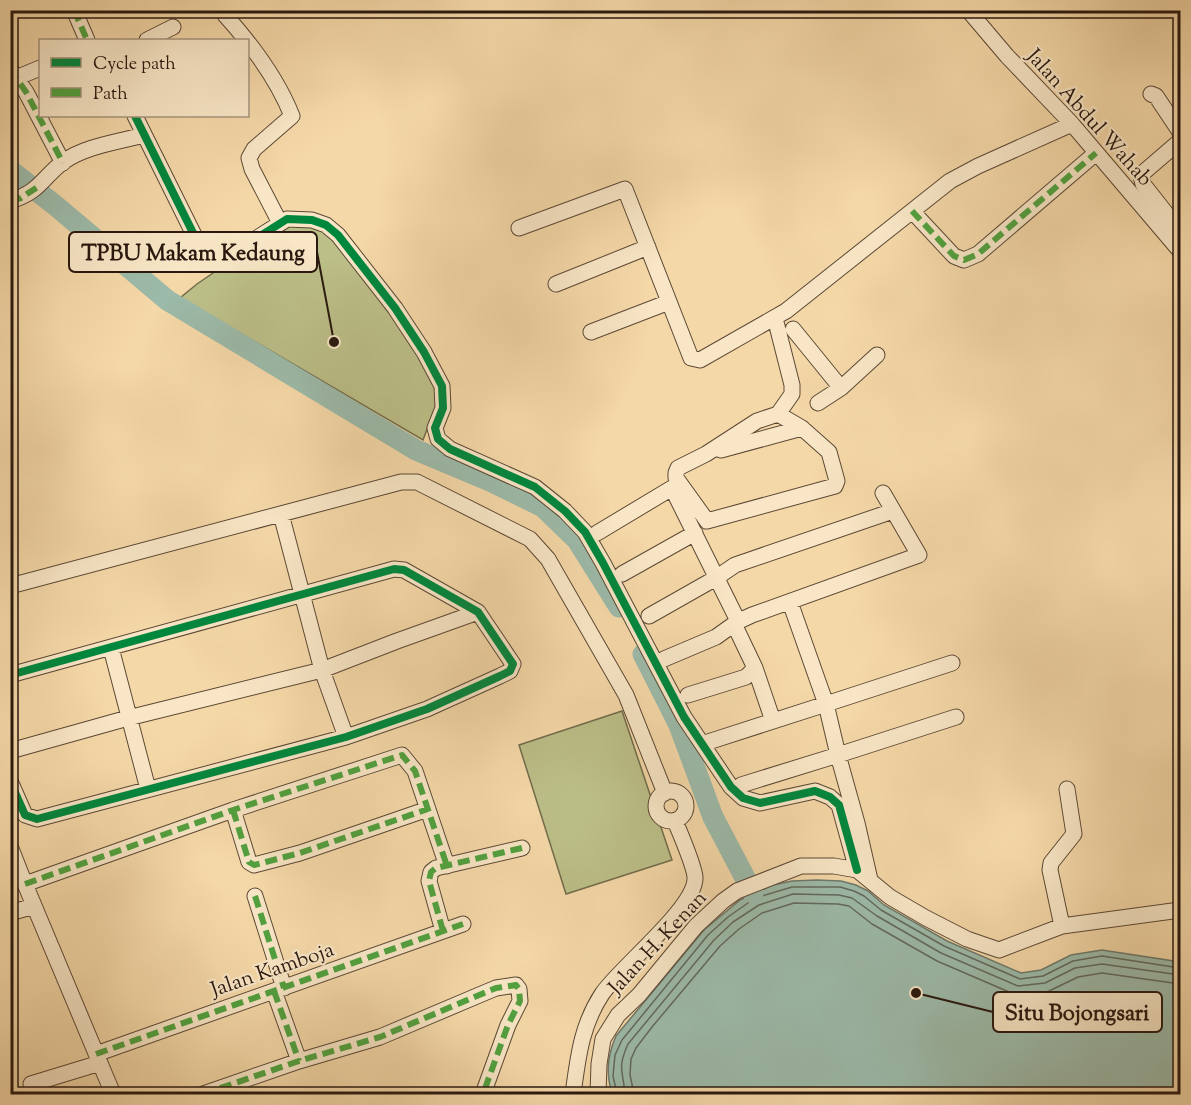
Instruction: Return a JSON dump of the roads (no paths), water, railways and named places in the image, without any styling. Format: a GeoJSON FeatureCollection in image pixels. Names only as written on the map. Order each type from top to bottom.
{"type":"FeatureCollection","features":[{"type":"Feature","properties":{"kind":"street"},"geometry":{"type":"LineString","coordinates":[[74,10],[87,39]]}},
{"type":"Feature","properties":{"kind":"street","name":"Jalan Abdul Wahab"},"geometry":{"type":"LineString","coordinates":[[968,10],[1007,56],[1072,124],[1180,251]]}},
{"type":"Feature","properties":{"kind":"street"},"geometry":{"type":"LineString","coordinates":[[225,15],[247,39]]}},
{"type":"Feature","properties":{"kind":"street"},"geometry":{"type":"LineString","coordinates":[[149,39],[173,27]]}},
{"type":"Feature","properties":{"kind":"street"},"geometry":{"type":"LineString","coordinates":[[249,42],[292,116],[254,148],[249,158],[252,169],[280,222]]}},
{"type":"Feature","properties":{"kind":"street"},"geometry":{"type":"LineString","coordinates":[[39,68],[14,74],[63,163]]}},
{"type":"Feature","properties":{"kind":"street"},"geometry":{"type":"LineString","coordinates":[[1151,94],[1156,96],[1180,132]]}},
{"type":"Feature","properties":{"kind":"street"},"geometry":{"type":"LineString","coordinates":[[135,117],[201,249],[210,258],[221,261],[288,219],[301,218],[326,225],[338,235],[395,308],[424,352],[442,386],[443,408],[435,428],[438,439],[450,449],[534,487],[565,511],[585,532],[684,717],[730,787],[743,798],[760,803],[815,791],[830,797],[839,805],[857,870]]}},
{"type":"Feature","properties":{"kind":"street"},"geometry":{"type":"LineString","coordinates":[[519,228],[625,189],[691,358],[700,360],[775,318],[950,181],[1072,124]]}},
{"type":"Feature","properties":{"kind":"street"},"geometry":{"type":"LineString","coordinates":[[10,201],[35,189],[63,163],[89,150],[144,135]]}},
{"type":"Feature","properties":{"kind":"street"},"geometry":{"type":"LineString","coordinates":[[1180,141],[1141,176],[1143,184],[1175,213],[1180,231]]}},
{"type":"Feature","properties":{"kind":"street"},"geometry":{"type":"LineString","coordinates":[[912,211],[954,256],[964,260],[978,254],[1096,153]]}},
{"type":"Feature","properties":{"kind":"street"},"geometry":{"type":"LineString","coordinates":[[556,284],[648,247]]}},
{"type":"Feature","properties":{"kind":"street"},"geometry":{"type":"LineString","coordinates":[[591,332],[669,302]]}},
{"type":"Feature","properties":{"kind":"street"},"geometry":{"type":"LineString","coordinates":[[775,318],[792,385],[784,405],[706,454],[678,468],[675,473],[676,478],[707,521],[835,486],[837,481],[829,452],[802,428],[784,405]]}},
{"type":"Feature","properties":{"kind":"street"},"geometry":{"type":"LineString","coordinates":[[793,329],[841,388]]}},
{"type":"Feature","properties":{"kind":"street"},"geometry":{"type":"LineString","coordinates":[[784,355],[809,349]]}},
{"type":"Feature","properties":{"kind":"street"},"geometry":{"type":"LineString","coordinates":[[818,403],[841,388],[877,355]]}},
{"type":"Feature","properties":{"kind":"street"},"geometry":{"type":"LineString","coordinates":[[706,454],[802,428]]}},
{"type":"Feature","properties":{"kind":"street"},"geometry":{"type":"LineString","coordinates":[[10,586],[401,482],[417,482],[530,539],[548,559],[626,695],[665,793]]}},
{"type":"Feature","properties":{"kind":"street"},"geometry":{"type":"LineString","coordinates":[[597,533],[672,488],[695,532],[736,623],[773,721]]}},
{"type":"Feature","properties":{"kind":"street"},"geometry":{"type":"LineString","coordinates":[[664,659],[716,638],[736,623],[919,555],[883,494]]}},
{"type":"Feature","properties":{"kind":"street"},"geometry":{"type":"LineString","coordinates":[[649,616],[735,565],[893,511]]}},
{"type":"Feature","properties":{"kind":"street"},"geometry":{"type":"LineString","coordinates":[[281,514],[322,670],[345,737]]}},
{"type":"Feature","properties":{"kind":"street"},"geometry":{"type":"LineString","coordinates":[[622,574],[695,532]]}},
{"type":"Feature","properties":{"kind":"street"},"geometry":{"type":"LineString","coordinates":[[10,675],[394,569],[404,570],[478,612],[513,664],[510,671],[427,709],[345,737],[37,819],[25,815],[10,781]]}},
{"type":"Feature","properties":{"kind":"street"},"geometry":{"type":"LineString","coordinates":[[790,602],[826,704],[870,880]]}},
{"type":"Feature","properties":{"kind":"street"},"geometry":{"type":"LineString","coordinates":[[10,751],[128,718],[322,670],[397,640],[478,612]]}},
{"type":"Feature","properties":{"kind":"street"},"geometry":{"type":"LineString","coordinates":[[111,648],[148,789]]}},
{"type":"Feature","properties":{"kind":"street"},"geometry":{"type":"LineString","coordinates":[[708,742],[952,663]]}},
{"type":"Feature","properties":{"kind":"street"},"geometry":{"type":"LineString","coordinates":[[688,695],[746,677],[754,668]]}},
{"type":"Feature","properties":{"kind":"street"},"geometry":{"type":"LineString","coordinates":[[741,785],[956,717]]}},
{"type":"Feature","properties":{"kind":"street"},"geometry":{"type":"LineString","coordinates":[[25,884],[233,810],[402,755],[415,771],[447,866]]}},
{"type":"Feature","properties":{"kind":"street"},"geometry":{"type":"LineString","coordinates":[[1067,789],[1074,834],[1051,863],[1050,870],[1062,926],[1180,910]]}},
{"type":"Feature","properties":{"kind":"street"},"geometry":{"type":"LineString","coordinates":[[677,792],[686,803],[685,812],[675,821],[664,819],[657,811],[657,801],[665,793],[677,792]]}},
{"type":"Feature","properties":{"kind":"street"},"geometry":{"type":"LineString","coordinates":[[233,810],[247,857],[254,865],[300,853],[428,809]]}},
{"type":"Feature","properties":{"kind":"street"},"geometry":{"type":"LineString","coordinates":[[573,1095],[586,1021],[603,993],[672,919],[691,894],[695,877],[675,821]]}},
{"type":"Feature","properties":{"kind":"street"},"geometry":{"type":"LineString","coordinates":[[10,846],[113,1095]]}},
{"type":"Feature","properties":{"kind":"street"},"geometry":{"type":"LineString","coordinates":[[443,932],[429,875],[436,868],[522,848]]}},
{"type":"Feature","properties":{"kind":"street","name":"Jalan H. Kenan"},"geometry":{"type":"LineString","coordinates":[[598,1095],[603,1039],[618,1015],[639,995],[696,926],[723,901],[737,891],[775,875],[801,866],[834,866],[857,870],[890,897],[926,918],[967,939],[999,950],[1062,926]]}},
{"type":"Feature","properties":{"kind":"street"},"geometry":{"type":"LineString","coordinates":[[255,896],[299,1061]]}},
{"type":"Feature","properties":{"kind":"street"},"geometry":{"type":"LineString","coordinates":[[10,913],[34,906]]}},
{"type":"Feature","properties":{"kind":"street","name":"Jalan Kamboja"},"geometry":{"type":"LineString","coordinates":[[31,1083],[279,989],[463,924]]}},
{"type":"Feature","properties":{"kind":"street"},"geometry":{"type":"LineString","coordinates":[[203,1095],[225,1091],[299,1061],[402,1028],[496,988],[516,985],[519,989],[520,1002],[508,1025],[483,1095]]}},
{"type":"Feature","properties":{"kind":"water"},"geometry":{"type":"Polygon","coordinates":[[[792,881],[841,881],[856,885],[868,891],[884,905],[947,941],[1021,973],[1041,970],[1071,955],[1102,950],[1180,962],[1180,1094],[612,1094],[608,1065],[616,1036],[704,930],[740,900],[773,885],[792,881]]]}},
{"type":"Feature","properties":{"kind":"waterway"},"geometry":{"type":"LineString","coordinates":[[10,170],[167,300],[416,450],[490,481],[543,507],[577,540],[619,607]]}},
{"type":"Feature","properties":{"kind":"waterway"},"geometry":{"type":"LineString","coordinates":[[643,654],[679,725],[713,817],[753,893]]}},
{"type":"Feature","properties":{"kind":"place","name":"TPBU Makam Kedaung"},"geometry":{"type":"Point","coordinates":[334,342]}},
{"type":"Feature","properties":{"kind":"place","name":"Situ Bojongsari"},"geometry":{"type":"Point","coordinates":[916,993]}}]}
